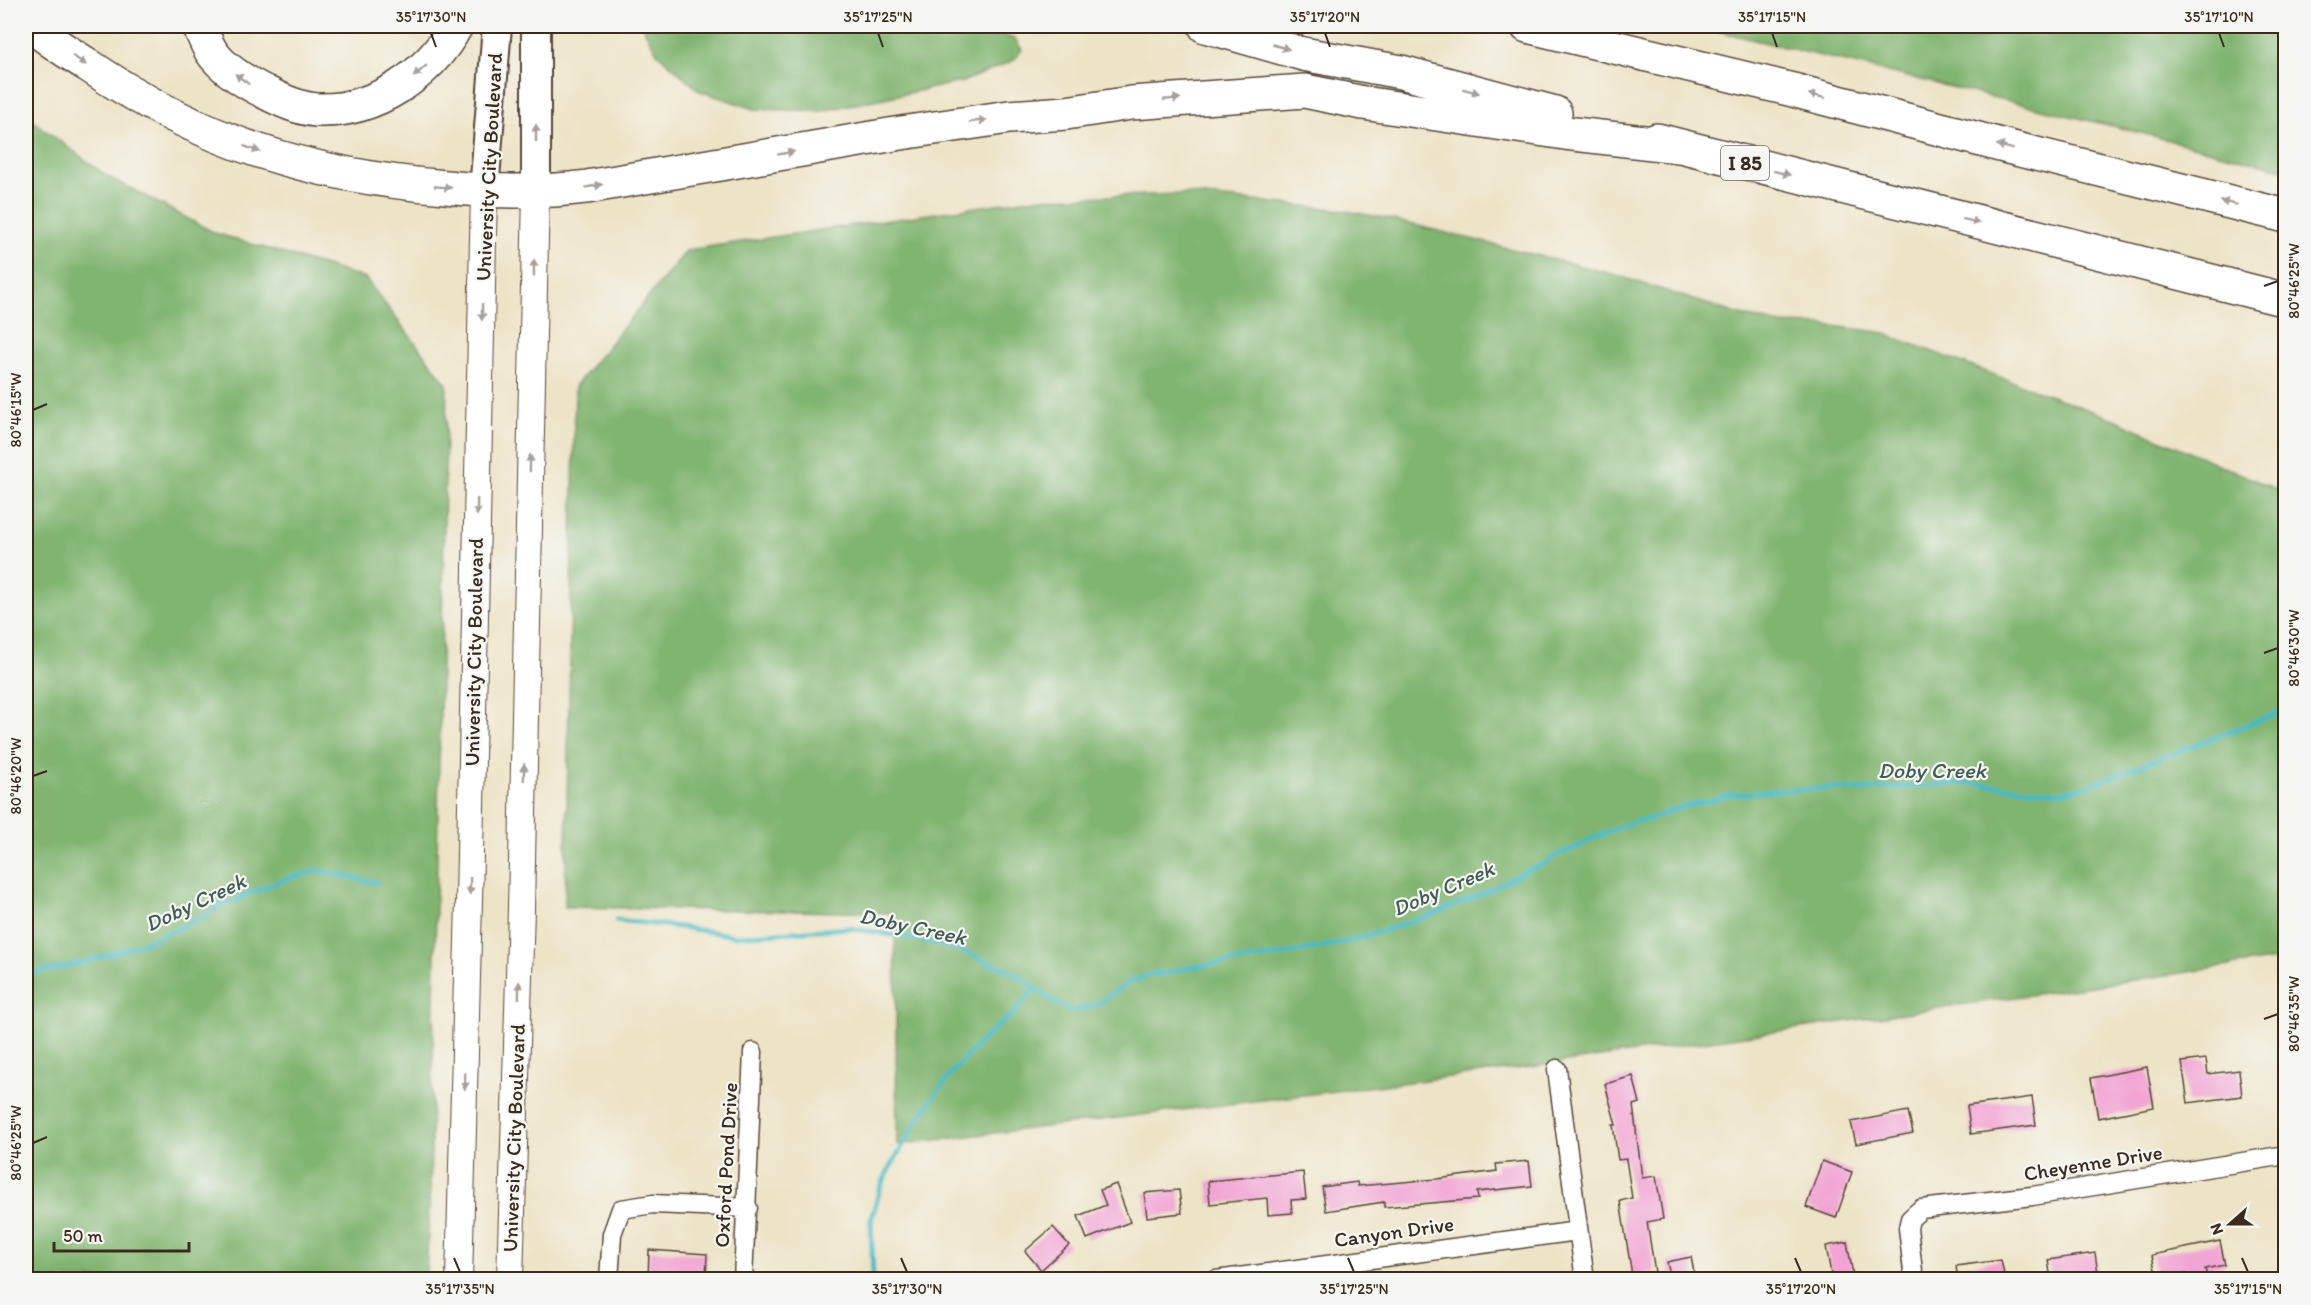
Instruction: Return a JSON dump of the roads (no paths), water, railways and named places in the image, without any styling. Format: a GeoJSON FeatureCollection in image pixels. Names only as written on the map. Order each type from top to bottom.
{"type":"FeatureCollection","features":[{"type":"Feature","properties":{"kind":"highway"},"geometry":{"type":"LineString","coordinates":[[32,26],[117,85],[195,127],[234,143],[267,155],[336,172],[414,185],[484,191],[536,192],[587,187],[1009,117],[1066,113],[1131,103],[1305,91],[1363,103],[1565,133],[1679,146]]}},
{"type":"Feature","properties":{"kind":"highway"},"geometry":{"type":"LineString","coordinates":[[199,26],[211,51],[244,82],[279,99],[315,110],[351,108],[389,93],[422,71],[450,37],[456,26]]}},
{"type":"Feature","properties":{"kind":"highway","name":"I 85"},"geometry":{"type":"LineString","coordinates":[[1205,26],[1303,54],[1401,72],[1679,146],[2286,300]]}},
{"type":"Feature","properties":{"kind":"highway"},"geometry":{"type":"LineString","coordinates":[[1527,26],[1792,90],[2008,147],[2286,216]]}},
{"type":"Feature","properties":{"kind":"highway"},"geometry":{"type":"LineString","coordinates":[[1584,26],[1683,64]]}},
{"type":"Feature","properties":{"kind":"main road","name":"University City Boulevard"},"geometry":{"type":"LineString","coordinates":[[459,1280],[470,901],[484,191],[497,26]]}},
{"type":"Feature","properties":{"kind":"main road","name":"University City Boulevard"},"geometry":{"type":"LineString","coordinates":[[510,1280],[521,897],[536,192],[536,26]]}},
{"type":"Feature","properties":{"kind":"street","name":"Oxford Pond Drive"},"geometry":{"type":"LineString","coordinates":[[743,1280],[748,1208],[753,1052]]}},
{"type":"Feature","properties":{"kind":"street"},"geometry":{"type":"LineString","coordinates":[[1557,1069],[1585,1280]]}},
{"type":"Feature","properties":{"kind":"street","name":"Cheyenne Drive"},"geometry":{"type":"LineString","coordinates":[[1914,1280],[1908,1228],[1910,1219],[1921,1209],[2032,1196],[2286,1155]]}},
{"type":"Feature","properties":{"kind":"street"},"geometry":{"type":"LineString","coordinates":[[609,1280],[612,1234],[621,1209],[653,1204],[748,1208]]}},
{"type":"Feature","properties":{"kind":"street","name":"Canyon Drive"},"geometry":{"type":"LineString","coordinates":[[1216,1280],[1578,1231]]}},
{"type":"Feature","properties":{"kind":"waterway","name":"Doby Creek"},"geometry":{"type":"LineString","coordinates":[[616,920],[736,936],[849,928],[917,939],[957,949],[1012,972],[1057,1004],[1072,1011],[1098,1004],[1131,981],[1157,973],[1164,974],[1190,967],[1271,957],[1350,941],[1432,915],[1480,895],[1593,838],[1636,821],[1731,795],[1771,791],[1834,788],[1856,790],[1967,783],[2062,792],[2088,786],[2286,710]]}},
{"type":"Feature","properties":{"kind":"waterway","name":"Doby Creek"},"geometry":{"type":"LineString","coordinates":[[26,974],[70,966],[135,946],[202,918],[222,905],[238,901],[243,896],[286,879],[318,870],[377,883]]}},
{"type":"Feature","properties":{"kind":"waterway"},"geometry":{"type":"LineString","coordinates":[[873,1280],[871,1220],[880,1189],[889,1169],[921,1115],[954,1070],[984,1038],[1016,1011],[1035,988]]}}]}
